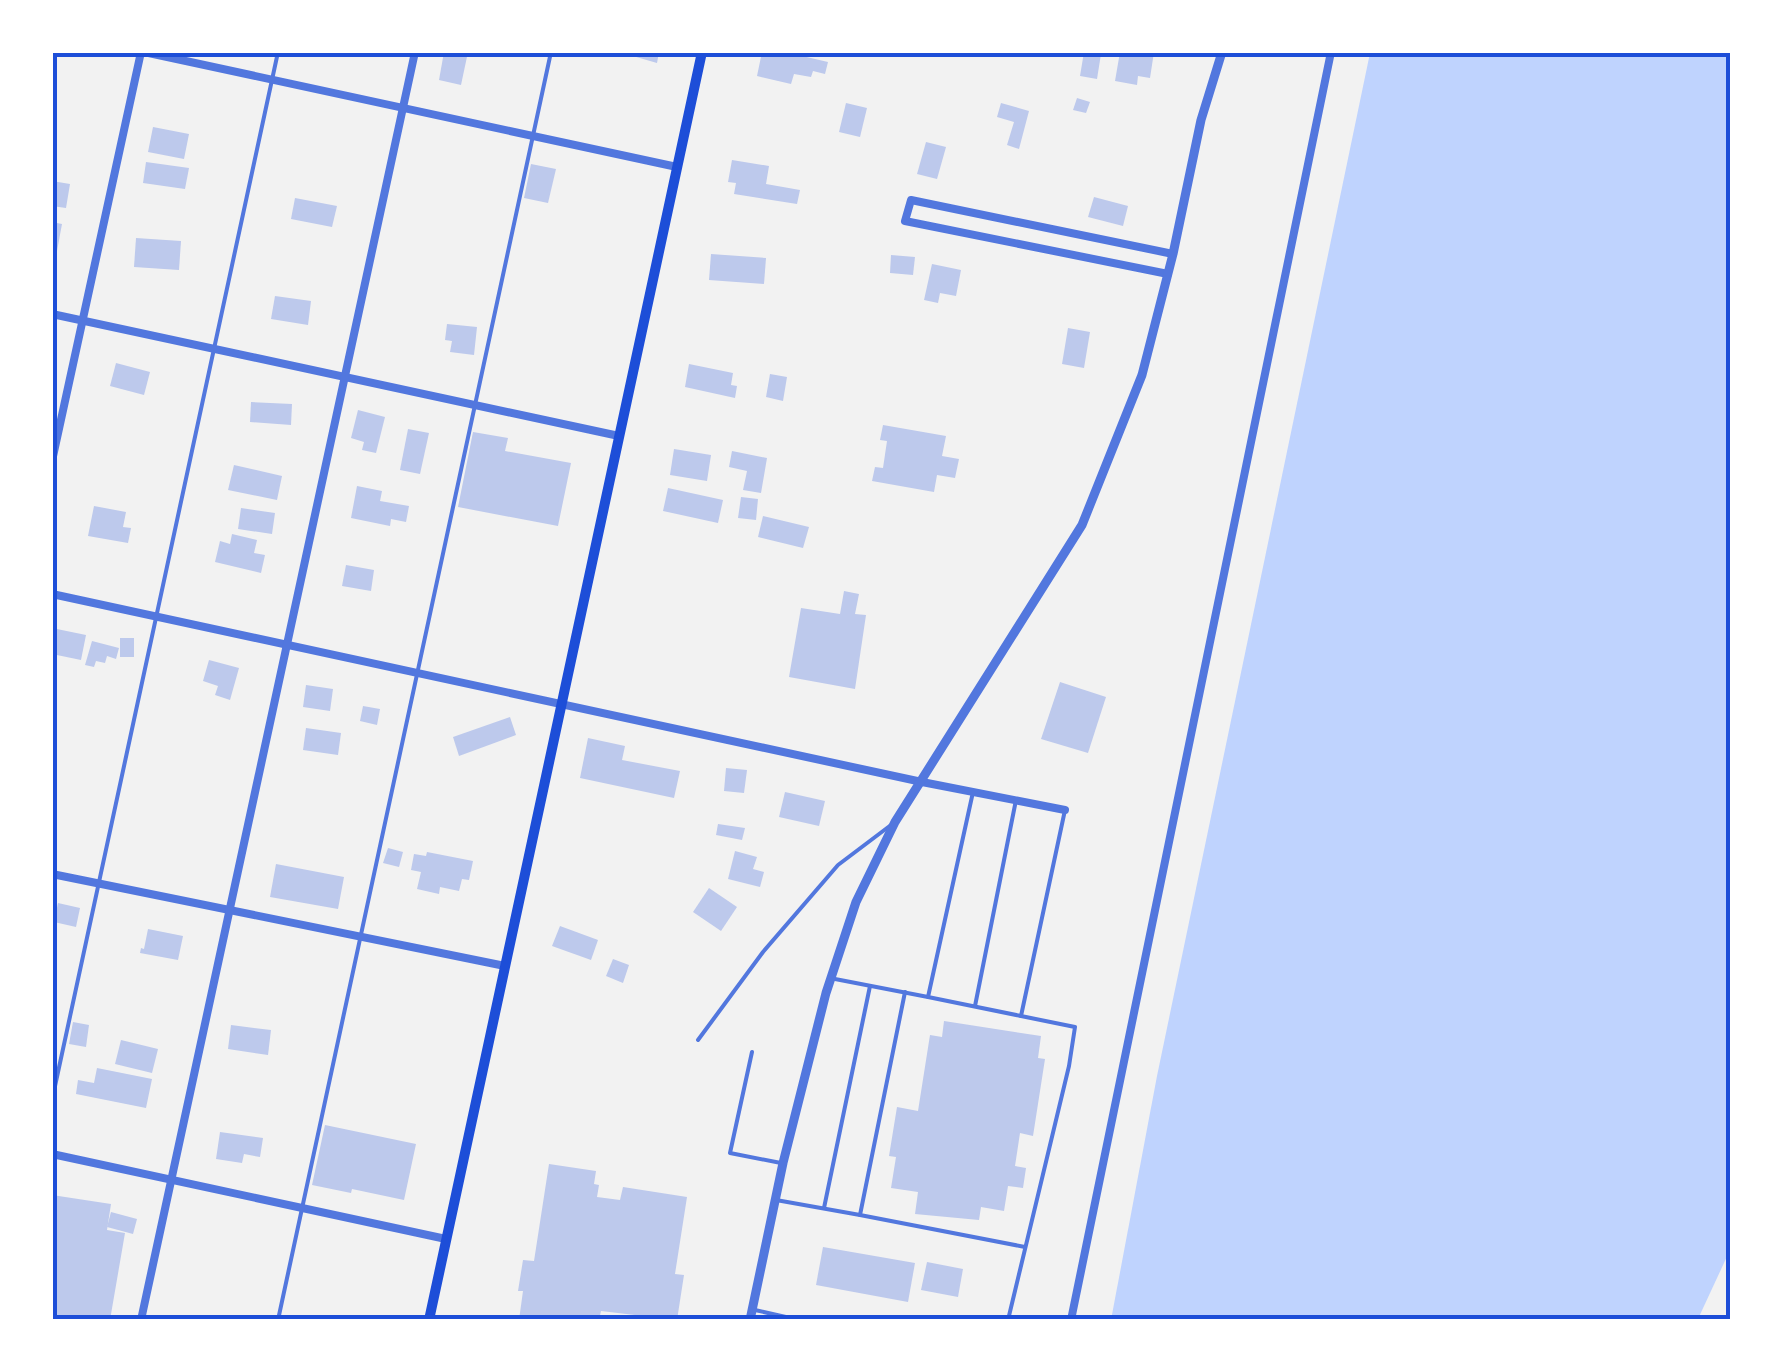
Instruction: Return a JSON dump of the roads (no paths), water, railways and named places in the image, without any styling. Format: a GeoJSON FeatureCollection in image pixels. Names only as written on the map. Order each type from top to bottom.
{"type":"FeatureCollection","features":[{"type":"Feature","properties":{"kind":"main road"},"geometry":{"type":"LineString","coordinates":[[429,1320],[702,52]]}},
{"type":"Feature","properties":{"kind":"street"},"geometry":{"type":"LineString","coordinates":[[52,461],[143,52],[677,167]]}},
{"type":"Feature","properties":{"kind":"street"},"geometry":{"type":"LineString","coordinates":[[141,1320],[414,52]]}},
{"type":"Feature","properties":{"kind":"street"},"geometry":{"type":"LineString","coordinates":[[751,1314],[783,1163],[830,978],[856,902],[895,822],[1082,525],[1142,375],[1201,120],[1222,52]]}},
{"type":"Feature","properties":{"kind":"street"},"geometry":{"type":"LineString","coordinates":[[1071,1320],[1330,52]]}},
{"type":"Feature","properties":{"kind":"street"},"geometry":{"type":"LineString","coordinates":[[1168,274],[905,221],[910,200],[1172,254]]}},
{"type":"Feature","properties":{"kind":"street"},"geometry":{"type":"LineString","coordinates":[[52,314],[619,436]]}},
{"type":"Feature","properties":{"kind":"street"},"geometry":{"type":"LineString","coordinates":[[52,594],[1065,810]]}},
{"type":"Feature","properties":{"kind":"street"},"geometry":{"type":"LineString","coordinates":[[52,874],[505,966]]}},
{"type":"Feature","properties":{"kind":"street"},"geometry":{"type":"LineString","coordinates":[[52,1154],[446,1239]]}},
{"type":"Feature","properties":{"kind":"lane"},"geometry":{"type":"LineString","coordinates":[[52,1100],[278,52]]}},
{"type":"Feature","properties":{"kind":"lane"},"geometry":{"type":"LineString","coordinates":[[278,1320],[550,52]]}},
{"type":"Feature","properties":{"kind":"lane"},"geometry":{"type":"LineString","coordinates":[[928,997],[973,792]]}},
{"type":"Feature","properties":{"kind":"lane"},"geometry":{"type":"LineString","coordinates":[[976,1006],[1016,800]]}},
{"type":"Feature","properties":{"kind":"lane"},"geometry":{"type":"LineString","coordinates":[[1022,1016],[1065,810]]}},
{"type":"Feature","properties":{"kind":"lane"},"geometry":{"type":"LineString","coordinates":[[698,1040],[763,952],[838,865],[895,822]]}},
{"type":"Feature","properties":{"kind":"lane"},"geometry":{"type":"LineString","coordinates":[[830,978],[1075,1027],[1008,1320]]}},
{"type":"Feature","properties":{"kind":"lane"},"geometry":{"type":"LineString","coordinates":[[824,1208],[870,986]]}},
{"type":"Feature","properties":{"kind":"lane"},"geometry":{"type":"LineString","coordinates":[[860,1215],[905,992]]}},
{"type":"Feature","properties":{"kind":"lane"},"geometry":{"type":"LineString","coordinates":[[752,1052],[730,1153],[783,1163]]}},
{"type":"Feature","properties":{"kind":"lane"},"geometry":{"type":"LineString","coordinates":[[776,1200],[1026,1247]]}},
{"type":"Feature","properties":{"kind":"lane"},"geometry":{"type":"LineString","coordinates":[[751,1314],[799,1320]]}},
{"type":"Feature","properties":{"kind":"water"},"geometry":{"type":"Polygon","coordinates":[[[1370,53],[1730,53],[1730,1286],[1712,1320],[1111,1320],[1157,1076],[1370,53]]]}}]}
